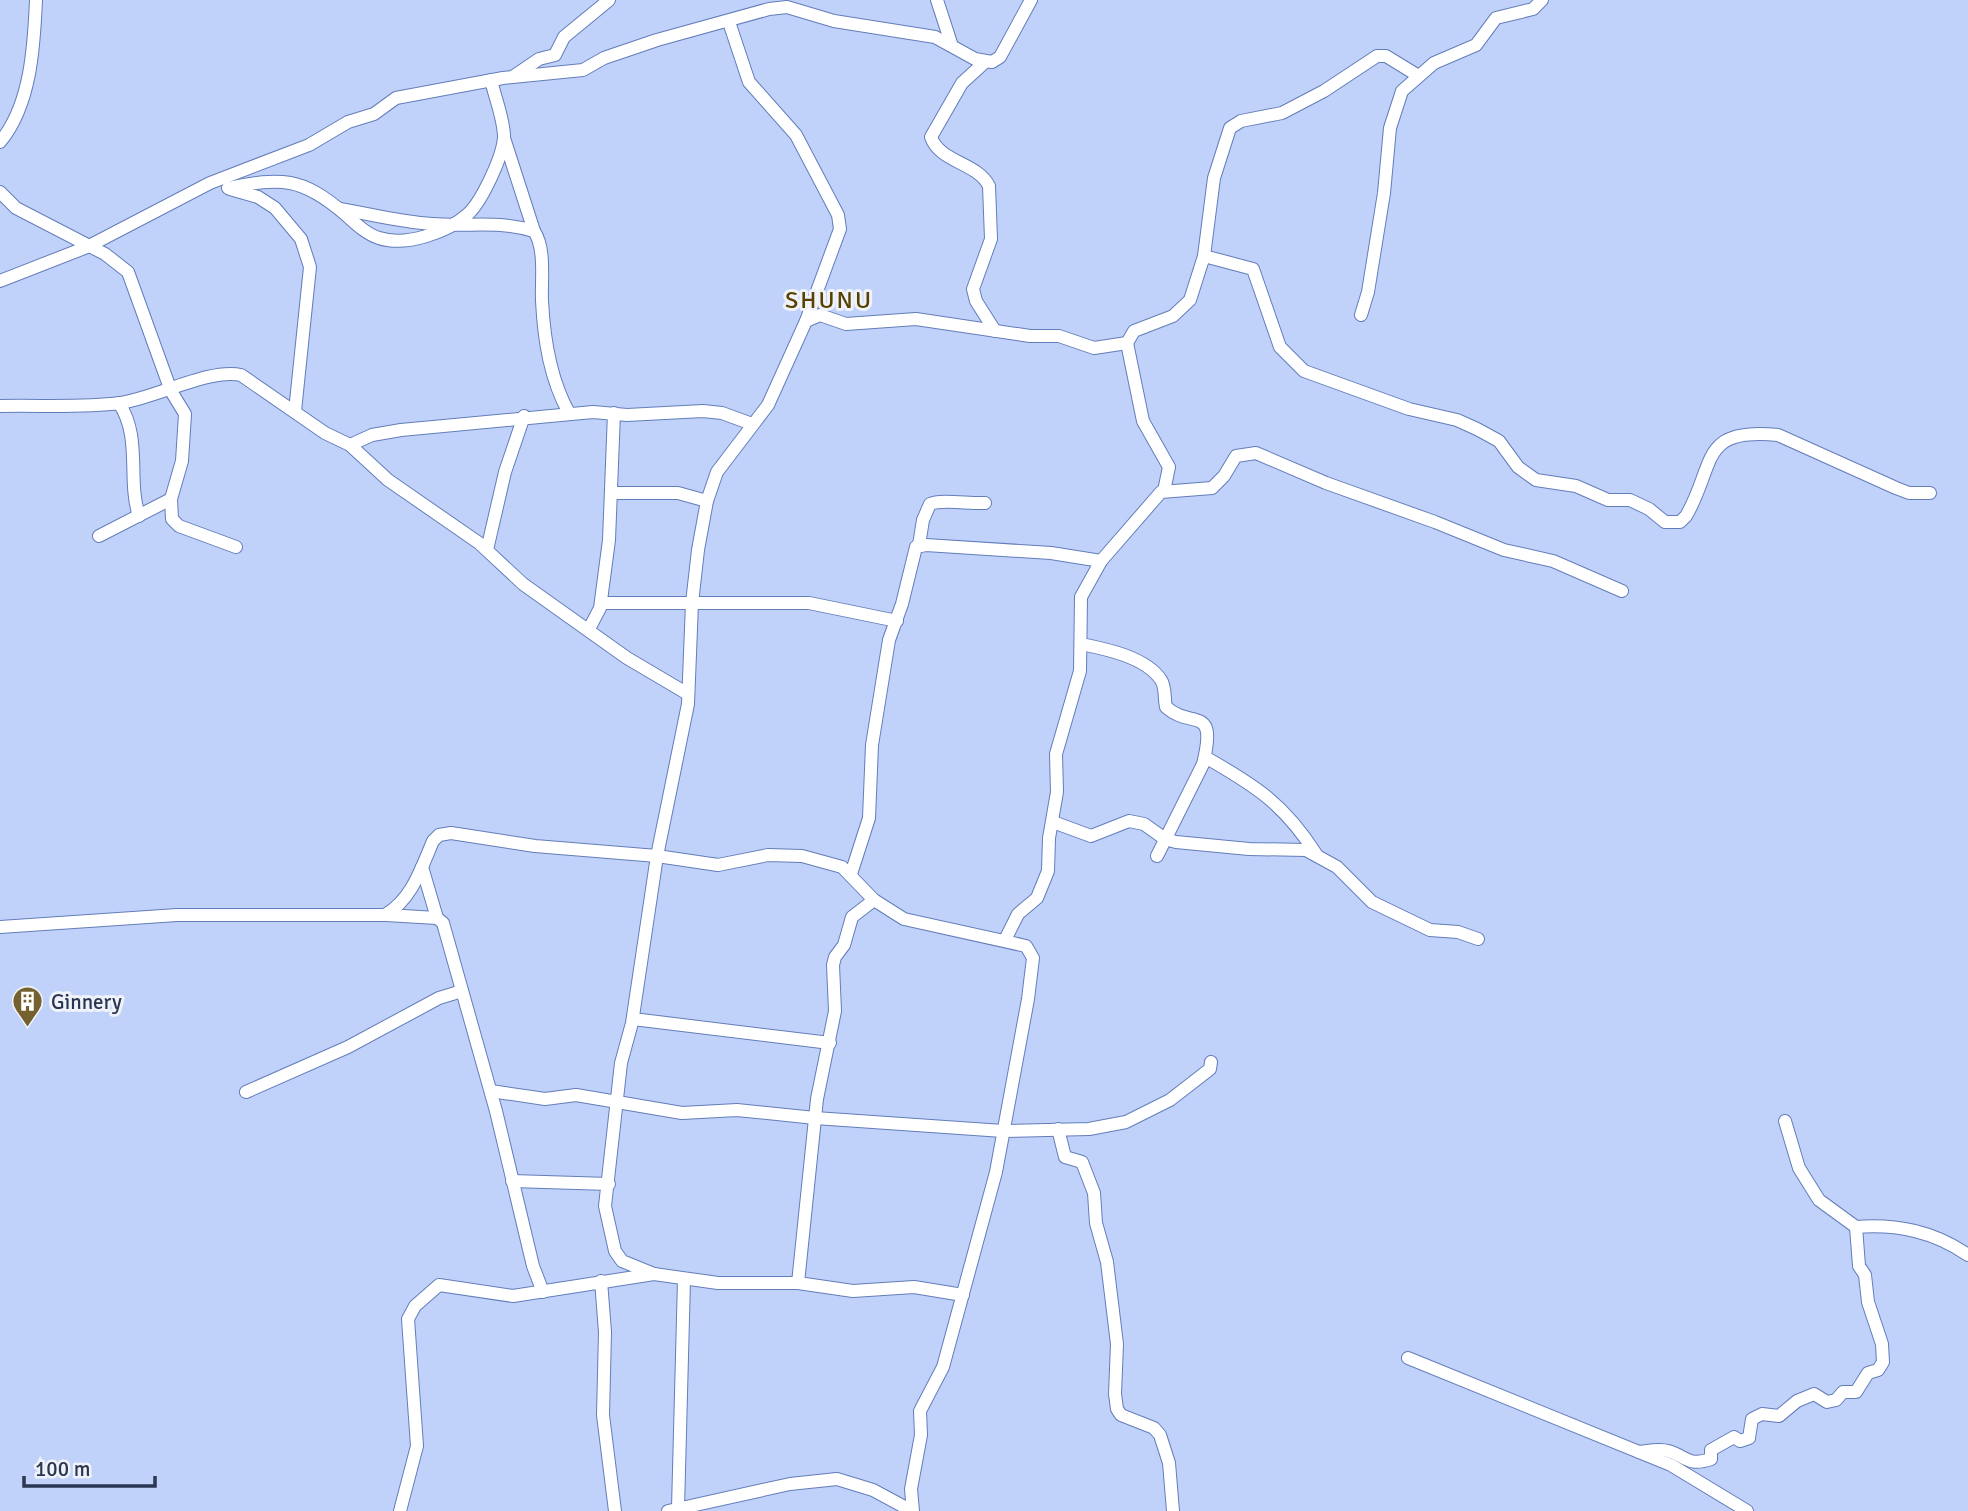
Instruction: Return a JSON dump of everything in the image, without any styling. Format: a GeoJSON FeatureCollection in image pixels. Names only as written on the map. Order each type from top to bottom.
{"type":"FeatureCollection","features":[{"type":"Feature","properties":{"kind":"street"},"geometry":{"type":"LineString","coordinates":[[0,142],[14,121],[29,74],[37,0]]}},
{"type":"Feature","properties":{"kind":"street"},"geometry":{"type":"LineString","coordinates":[[512,77],[539,59],[555,55],[564,37],[609,0]]}},
{"type":"Feature","properties":{"kind":"street"},"geometry":{"type":"LineString","coordinates":[[937,0],[951,43]]}},
{"type":"Feature","properties":{"kind":"street"},"geometry":{"type":"LineString","coordinates":[[995,331],[973,289],[991,239],[988,183],[940,152],[931,137],[962,83],[985,62],[998,59],[1031,0]]}},
{"type":"Feature","properties":{"kind":"street"},"geometry":{"type":"LineString","coordinates":[[1361,315],[1368,292],[1384,193],[1393,111],[1402,91],[1417,75],[1443,58],[1476,45],[1496,18],[1534,9],[1542,0]]}},
{"type":"Feature","properties":{"kind":"street"},"geometry":{"type":"LineString","coordinates":[[0,281],[87,247],[210,183],[309,145],[354,119],[374,114],[396,98],[491,80],[583,70],[604,58],[657,40],[769,9],[788,7],[835,21],[935,37],[951,43],[964,54],[985,62]]}},
{"type":"Feature","properties":{"kind":"street"},"geometry":{"type":"LineString","coordinates":[[623,1278],[622,1261],[615,1251],[608,1230],[605,1206],[621,1063],[633,1019],[657,856],[684,730],[692,603],[707,501],[725,457],[768,405],[806,321],[839,236],[838,215],[796,135],[749,82],[729,22]]}},
{"type":"Feature","properties":{"kind":"street"},"geometry":{"type":"LineString","coordinates":[[806,321],[820,315],[846,324],[916,319],[1030,336],[1059,335],[1094,348],[1127,343],[1137,329],[1166,320],[1184,308],[1190,300],[1203,256],[1214,178],[1225,137],[1234,124],[1282,113],[1324,91],[1377,56],[1386,56],[1417,75]]}},
{"type":"Feature","properties":{"kind":"street"},"geometry":{"type":"LineString","coordinates":[[491,80],[504,138],[541,254],[543,319],[550,365],[569,413]]}},
{"type":"Feature","properties":{"kind":"street"},"geometry":{"type":"LineString","coordinates":[[228,188],[263,181],[290,181],[316,191],[367,233],[391,241],[406,241],[448,225],[469,213],[480,199],[504,138]]}},
{"type":"Feature","properties":{"kind":"street"},"geometry":{"type":"LineString","coordinates":[[210,183],[269,202],[306,249],[310,267],[295,411]]}},
{"type":"Feature","properties":{"kind":"street"},"geometry":{"type":"LineString","coordinates":[[0,192],[16,208],[87,247],[113,258],[128,272],[171,391],[182,406],[185,420],[180,467],[171,499],[171,513],[175,524],[236,547]]}},
{"type":"Feature","properties":{"kind":"street"},"geometry":{"type":"LineString","coordinates":[[339,209],[448,225],[500,223],[534,231]]}},
{"type":"Feature","properties":{"kind":"street"},"geometry":{"type":"LineString","coordinates":[[1203,256],[1253,269],[1280,347],[1304,371],[1409,409],[1457,420],[1499,441],[1518,467],[1535,480],[1576,486],[1608,500],[1630,500],[1649,509],[1665,522],[1680,522],[1686,516],[1707,461],[1715,448],[1727,440],[1757,433],[1778,435],[1909,493],[1930,493]]}},
{"type":"Feature","properties":{"kind":"street"},"geometry":{"type":"LineString","coordinates":[[1004,940],[1018,914],[1037,898],[1048,871],[1057,792],[1056,754],[1079,679],[1079,603],[1101,561],[1164,491],[1169,467],[1143,421],[1127,343]]}},
{"type":"Feature","properties":{"kind":"street"},"geometry":{"type":"LineString","coordinates":[[0,406],[119,403],[171,391],[202,378],[235,374],[325,433],[350,445],[388,480],[487,550],[512,575],[627,658],[688,694]]}},
{"type":"Feature","properties":{"kind":"street"},"geometry":{"type":"LineString","coordinates":[[119,403],[126,414],[132,437],[133,491],[139,516]]}},
{"type":"Feature","properties":{"kind":"street"},"geometry":{"type":"LineString","coordinates":[[350,445],[383,433],[569,413],[703,411],[722,413],[752,424]]}},
{"type":"Feature","properties":{"kind":"street"},"geometry":{"type":"LineString","coordinates":[[589,629],[601,603],[612,494],[614,413]]}},
{"type":"Feature","properties":{"kind":"street"},"geometry":{"type":"LineString","coordinates":[[487,550],[505,472],[524,416]]}},
{"type":"Feature","properties":{"kind":"street"},"geometry":{"type":"LineString","coordinates":[[1164,491],[1212,488],[1224,476],[1236,456],[1256,453],[1326,483],[1435,522],[1450,531],[1504,550],[1553,561],[1622,591]]}},
{"type":"Feature","properties":{"kind":"street"},"geometry":{"type":"LineString","coordinates":[[612,494],[678,493],[707,501]]}},
{"type":"Feature","properties":{"kind":"street"},"geometry":{"type":"LineString","coordinates":[[99,536],[171,499]]}},
{"type":"Feature","properties":{"kind":"street"},"geometry":{"type":"LineString","coordinates":[[851,874],[867,827],[869,772],[883,669],[913,556],[919,545],[923,520],[930,504],[938,501],[959,505],[985,503]]}},
{"type":"Feature","properties":{"kind":"street"},"geometry":{"type":"LineString","coordinates":[[919,545],[1051,553],[1101,561]]}},
{"type":"Feature","properties":{"kind":"street"},"geometry":{"type":"LineString","coordinates":[[601,603],[664,606],[692,603],[809,603],[897,621]]}},
{"type":"Feature","properties":{"kind":"street"},"geometry":{"type":"LineString","coordinates":[[1081,644],[1116,652],[1155,674],[1164,685],[1166,707],[1174,713],[1199,719],[1205,726],[1205,757],[1185,804],[1157,856]]}},
{"type":"Feature","properties":{"kind":"street"},"geometry":{"type":"LineString","coordinates":[[1205,757],[1257,786],[1274,800],[1317,855]]}},
{"type":"Feature","properties":{"kind":"street"},"geometry":{"type":"LineString","coordinates":[[1053,822],[1091,836],[1116,824],[1136,822],[1165,839],[1227,848],[1306,850],[1345,874],[1372,902],[1430,930],[1458,932],[1478,939]]}},
{"type":"Feature","properties":{"kind":"street"},"geometry":{"type":"LineString","coordinates":[[385,915],[402,903],[436,838],[452,833],[545,848],[657,856],[718,865],[774,855],[802,856],[831,863],[851,874],[874,900],[893,914],[918,924],[1026,946],[1033,958],[1020,1048],[996,1172],[943,1367],[920,1411],[921,1434],[911,1489],[912,1511]]}},
{"type":"Feature","properties":{"kind":"street"},"geometry":{"type":"LineString","coordinates":[[422,867],[437,919]]}},
{"type":"Feature","properties":{"kind":"street"},"geometry":{"type":"LineString","coordinates":[[798,1283],[815,1118],[835,1011],[835,957],[844,945],[852,917],[874,900]]}},
{"type":"Feature","properties":{"kind":"street"},"geometry":{"type":"LineString","coordinates":[[0,927],[177,915],[385,915],[437,919],[443,923],[491,1091],[533,1266],[543,1292]]}},
{"type":"Feature","properties":{"kind":"street"},"geometry":{"type":"LineString","coordinates":[[247,1091],[348,1047],[439,999],[462,991]]}},
{"type":"Feature","properties":{"kind":"street"},"geometry":{"type":"LineString","coordinates":[[633,1019],[830,1043]]}},
{"type":"Feature","properties":{"kind":"street"},"geometry":{"type":"LineString","coordinates":[[491,1091],[545,1099],[576,1095],[682,1113],[737,1110],[815,1118],[1003,1130],[1089,1129],[1126,1122],[1170,1100],[1210,1069],[1212,1062]]}},
{"type":"Feature","properties":{"kind":"street"},"geometry":{"type":"LineString","coordinates":[[1785,1121],[1799,1168],[1819,1200],[1856,1227],[1891,1225],[1937,1239],[1968,1255]]}},
{"type":"Feature","properties":{"kind":"street"},"geometry":{"type":"LineString","coordinates":[[1058,1129],[1065,1157],[1082,1162],[1094,1193],[1117,1344],[1117,1409],[1121,1415],[1154,1428],[1160,1435],[1169,1463],[1173,1511]]}},
{"type":"Feature","properties":{"kind":"street"},"geometry":{"type":"LineString","coordinates":[[512,1181],[609,1184]]}},
{"type":"Feature","properties":{"kind":"street"},"geometry":{"type":"LineString","coordinates":[[1639,1452],[1666,1450],[1684,1461],[1702,1462],[1711,1459],[1711,1450],[1718,1444],[1734,1437],[1741,1441],[1749,1438],[1752,1419],[1762,1414],[1769,1418],[1779,1416],[1797,1401],[1814,1394],[1827,1402],[1836,1400],[1843,1392],[1856,1392],[1868,1373],[1878,1370],[1884,1362],[1882,1344],[1868,1302],[1865,1275],[1859,1266],[1856,1227]]}},
{"type":"Feature","properties":{"kind":"street"},"geometry":{"type":"LineString","coordinates":[[622,1261],[654,1274],[684,1280],[798,1283],[853,1291],[914,1287],[963,1295]]}},
{"type":"Feature","properties":{"kind":"street"},"geometry":{"type":"LineString","coordinates":[[400,1511],[417,1446],[408,1327],[415,1306],[433,1289],[443,1285],[513,1296],[654,1274]]}},
{"type":"Feature","properties":{"kind":"street"},"geometry":{"type":"LineString","coordinates":[[684,1280],[673,1510],[790,1484],[837,1479],[873,1490],[912,1511]]}},
{"type":"Feature","properties":{"kind":"street"},"geometry":{"type":"LineString","coordinates":[[601,1281],[605,1332],[604,1415],[615,1511]]}},
{"type":"Feature","properties":{"kind":"street"},"geometry":{"type":"LineString","coordinates":[[1408,1358],[1671,1465],[1747,1511]]}},
{"type":"Feature","properties":{"kind":"place","name":"Ginnery"},"geometry":{"type":"Point","coordinates":[28,1029]}},
{"type":"Feature","properties":{"kind":"district","name":"SHUNU"},"geometry":{"type":"Point","coordinates":[829,300]}}]}
